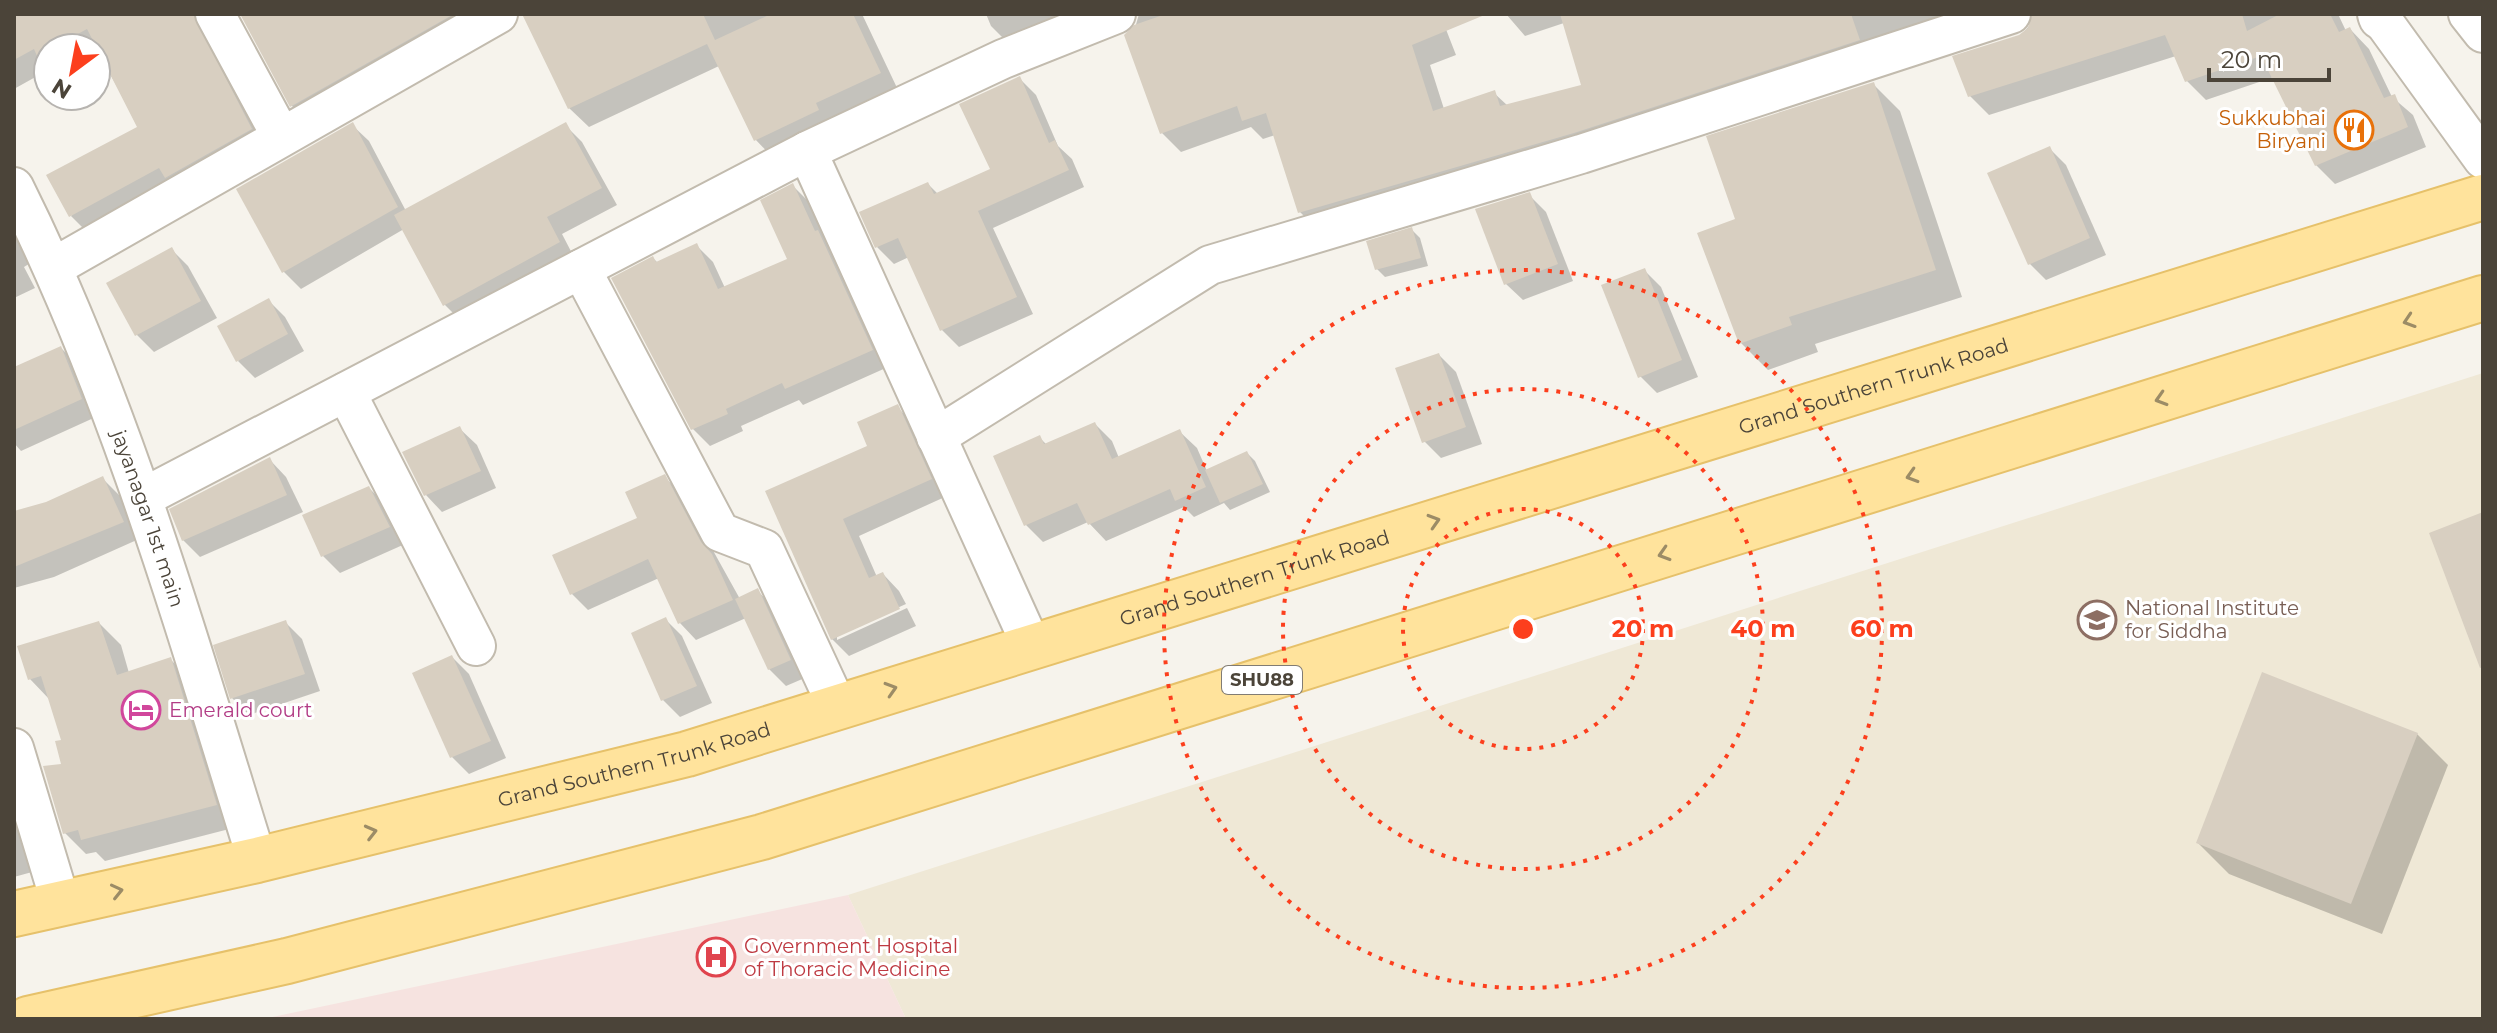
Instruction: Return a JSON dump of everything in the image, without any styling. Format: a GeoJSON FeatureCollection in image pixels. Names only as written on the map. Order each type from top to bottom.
{"type":"FeatureCollection","features":[{"type":"Feature","properties":{"kind":"main road","name":"Grand Southern Trunk Road"},"geometry":{"type":"LineString","coordinates":[[14,914],[257,860],[687,754],[2483,197]]}},
{"type":"Feature","properties":{"kind":"main road","name":"SHU88"},"geometry":{"type":"LineString","coordinates":[[28,1019],[287,961],[762,837],[2483,298]]}},
{"type":"Feature","properties":{"kind":"street"},"geometry":{"type":"LineString","coordinates":[[215,14],[281,136]]}},
{"type":"Feature","properties":{"kind":"street"},"geometry":{"type":"LineString","coordinates":[[54,267],[498,14]]}},
{"type":"Feature","properties":{"kind":"street"},"geometry":{"type":"LineString","coordinates":[[144,497],[807,151],[1003,59],[1116,14]]}},
{"type":"Feature","properties":{"kind":"street"},"geometry":{"type":"LineString","coordinates":[[936,437],[1210,265],[1581,154],[2011,14]]}},
{"type":"Feature","properties":{"kind":"street"},"geometry":{"type":"LineString","coordinates":[[2468,14],[2483,33]]}},
{"type":"Feature","properties":{"kind":"street"},"geometry":{"type":"LineString","coordinates":[[2380,15],[2483,159]]}},
{"type":"Feature","properties":{"kind":"street"},"geometry":{"type":"LineString","coordinates":[[807,151],[1031,645]]}},
{"type":"Feature","properties":{"kind":"street","name":"jayanagar 1st main"},"geometry":{"type":"LineString","coordinates":[[14,187],[54,267],[144,497],[257,860]]}},
{"type":"Feature","properties":{"kind":"street"},"geometry":{"type":"LineString","coordinates":[[581,269],[720,532],[764,549],[837,706]]}},
{"type":"Feature","properties":{"kind":"street"},"geometry":{"type":"LineString","coordinates":[[346,392],[476,646]]}},
{"type":"Feature","properties":{"kind":"street"},"geometry":{"type":"LineString","coordinates":[[14,748],[61,904]]}},
{"type":"Feature","properties":{"kind":"shaded area","name":"National Institute for Siddha"},"geometry":{"type":"Polygon","coordinates":[[[2483,373],[2483,1019],[906,1019],[848,895],[2483,373]]]}},
{"type":"Feature","properties":{"kind":"shaded area","name":"Government Hospital of Thoracic Medicine"},"geometry":{"type":"Polygon","coordinates":[[[848,895],[906,1019],[263,1019],[848,895]]]}},
{"type":"Feature","properties":{"kind":"building"},"geometry":{"type":"Polygon","coordinates":[[[14,14],[193,14],[252,129],[165,178],[159,168],[69,217],[46,175],[137,127],[112,78],[112,32],[89,32],[87,29],[81,32],[32,32],[32,50],[14,60],[14,14]]]}},
{"type":"Feature","properties":{"kind":"building"},"geometry":{"type":"Polygon","coordinates":[[[240,14],[454,14],[290,107],[240,14]]]}},
{"type":"Feature","properties":{"kind":"building"},"geometry":{"type":"Polygon","coordinates":[[[522,14],[703,14],[715,40],[771,14],[853,14],[881,73],[816,103],[819,110],[754,141],[707,44],[568,109],[522,14]]]}},
{"type":"Feature","properties":{"kind":"building"},"geometry":{"type":"Polygon","coordinates":[[[1166,14],[1487,14],[1412,45],[1433,111],[1495,90],[1500,106],[1581,85],[1560,14],[1851,14],[1860,40],[1574,133],[1298,213],[1266,113],[1242,121],[1237,106],[1160,134],[1124,35],[1134,25],[1166,14]]]}},
{"type":"Feature","properties":{"kind":"building"},"geometry":{"type":"Polygon","coordinates":[[[2032,14],[2242,14],[2247,31],[2280,14],[2330,14],[2339,32],[2350,27],[2384,98],[2395,94],[2408,127],[2315,166],[2261,56],[2185,82],[2165,35],[1968,97],[1952,56],[2019,35],[2028,28],[2032,14]]]}},
{"type":"Feature","properties":{"kind":"building"},"geometry":{"type":"Polygon","coordinates":[[[1020,76],[1049,143],[1055,140],[1069,170],[978,211],[1017,297],[940,331],[898,238],[875,248],[859,212],[928,182],[934,194],[990,169],[959,104],[1020,76]]]}},
{"type":"Feature","properties":{"kind":"building"},"geometry":{"type":"Polygon","coordinates":[[[1874,82],[1936,270],[1789,317],[1792,325],[1739,344],[1697,233],[1735,219],[1706,136],[1874,82]]]}},
{"type":"Feature","properties":{"kind":"building"},"geometry":{"type":"Polygon","coordinates":[[[353,122],[398,207],[282,273],[236,189],[353,122]]]}},
{"type":"Feature","properties":{"kind":"building"},"geometry":{"type":"Polygon","coordinates":[[[566,122],[602,188],[547,217],[560,242],[443,306],[394,215],[566,122]]]}},
{"type":"Feature","properties":{"kind":"building"},"geometry":{"type":"Polygon","coordinates":[[[2050,146],[2090,238],[2028,265],[1987,173],[2050,146]]]}},
{"type":"Feature","properties":{"kind":"building"},"geometry":{"type":"Polygon","coordinates":[[[793,183],[873,350],[785,389],[782,383],[726,409],[728,414],[691,430],[611,278],[653,256],[656,262],[697,243],[718,289],[787,259],[760,200],[793,183]]]}},
{"type":"Feature","properties":{"kind":"building"},"geometry":{"type":"Polygon","coordinates":[[[1530,192],[1558,264],[1504,285],[1475,209],[1530,192]]]}},
{"type":"Feature","properties":{"kind":"building"},"geometry":{"type":"Polygon","coordinates":[[[1412,227],[1421,258],[1375,270],[1366,241],[1412,227]]]}},
{"type":"Feature","properties":{"kind":"building"},"geometry":{"type":"Polygon","coordinates":[[[172,247],[201,301],[135,336],[106,283],[172,247]]]}},
{"type":"Feature","properties":{"kind":"building"},"geometry":{"type":"Polygon","coordinates":[[[1645,268],[1682,360],[1638,378],[1601,285],[1645,268]]]}},
{"type":"Feature","properties":{"kind":"building"},"geometry":{"type":"Polygon","coordinates":[[[269,298],[288,334],[236,362],[217,326],[269,298]]]}},
{"type":"Feature","properties":{"kind":"building"},"geometry":{"type":"Polygon","coordinates":[[[61,346],[82,399],[14,430],[14,367],[61,346]]]}},
{"type":"Feature","properties":{"kind":"building"},"geometry":{"type":"Polygon","coordinates":[[[1439,353],[1466,427],[1422,443],[1395,368],[1439,353]]]}},
{"type":"Feature","properties":{"kind":"building"},"geometry":{"type":"Polygon","coordinates":[[[898,404],[932,479],[843,519],[869,578],[883,572],[900,609],[831,640],[765,491],[867,446],[857,422],[898,404]]]}},
{"type":"Feature","properties":{"kind":"building"},"geometry":{"type":"Polygon","coordinates":[[[1095,422],[1112,459],[1180,429],[1206,487],[1175,501],[1170,489],[1088,525],[1077,503],[1024,526],[993,456],[1040,435],[1044,444],[1095,422]]]}},
{"type":"Feature","properties":{"kind":"building"},"geometry":{"type":"Polygon","coordinates":[[[460,426],[481,471],[424,496],[402,452],[460,426]]]}},
{"type":"Feature","properties":{"kind":"building"},"geometry":{"type":"Polygon","coordinates":[[[1247,451],[1263,484],[1220,503],[1205,470],[1247,451]]]}},
{"type":"Feature","properties":{"kind":"building"},"geometry":{"type":"Polygon","coordinates":[[[270,457],[287,495],[182,541],[169,509],[270,457]]]}},
{"type":"Feature","properties":{"kind":"building"},"geometry":{"type":"Polygon","coordinates":[[[665,474],[701,542],[712,554],[733,600],[678,624],[648,559],[570,595],[552,555],[637,518],[625,492],[665,474]]]}},
{"type":"Feature","properties":{"kind":"building"},"geometry":{"type":"Polygon","coordinates":[[[103,476],[124,522],[14,567],[14,511],[46,502],[103,476]]]}},
{"type":"Feature","properties":{"kind":"building"},"geometry":{"type":"Polygon","coordinates":[[[369,486],[390,527],[321,557],[302,515],[369,486]]]}},
{"type":"Feature","properties":{"kind":"building"},"geometry":{"type":"Polygon","coordinates":[[[2483,512],[2483,667],[2480,668],[2429,533],[2483,512]]]}},
{"type":"Feature","properties":{"kind":"building"},"geometry":{"type":"Polygon","coordinates":[[[758,588],[791,660],[768,670],[735,599],[758,588]]]}},
{"type":"Feature","properties":{"kind":"building"},"geometry":{"type":"Polygon","coordinates":[[[666,617],[697,686],[661,701],[631,633],[666,617]]]}},
{"type":"Feature","properties":{"kind":"building"},"geometry":{"type":"Polygon","coordinates":[[[286,620],[305,674],[230,699],[213,645],[286,620]]]}},
{"type":"Feature","properties":{"kind":"building"},"geometry":{"type":"Polygon","coordinates":[[[99,621],[117,675],[171,657],[217,805],[81,840],[78,830],[63,834],[43,766],[61,764],[55,741],[61,740],[41,676],[28,680],[17,646],[99,621]]]}},
{"type":"Feature","properties":{"kind":"building"},"geometry":{"type":"Polygon","coordinates":[[[452,655],[491,741],[450,758],[412,673],[452,655]]]}},
{"type":"Feature","properties":{"kind":"building"},"geometry":{"type":"Polygon","coordinates":[[[2262,672],[2418,733],[2351,904],[2196,843],[2262,672]]]}},
{"type":"Feature","properties":{"kind":"place","name":"Sukkubhai Biryani"},"geometry":{"type":"Point","coordinates":[2354,130]}},
{"type":"Feature","properties":{"kind":"place","name":"National Institute for Siddha"},"geometry":{"type":"Point","coordinates":[2097,620]}},
{"type":"Feature","properties":{"kind":"place","name":"Emerald court"},"geometry":{"type":"Point","coordinates":[141,710]}},
{"type":"Feature","properties":{"kind":"place","name":"Government Hospital of Thoracic Medicine"},"geometry":{"type":"Point","coordinates":[716,957]}}]}
